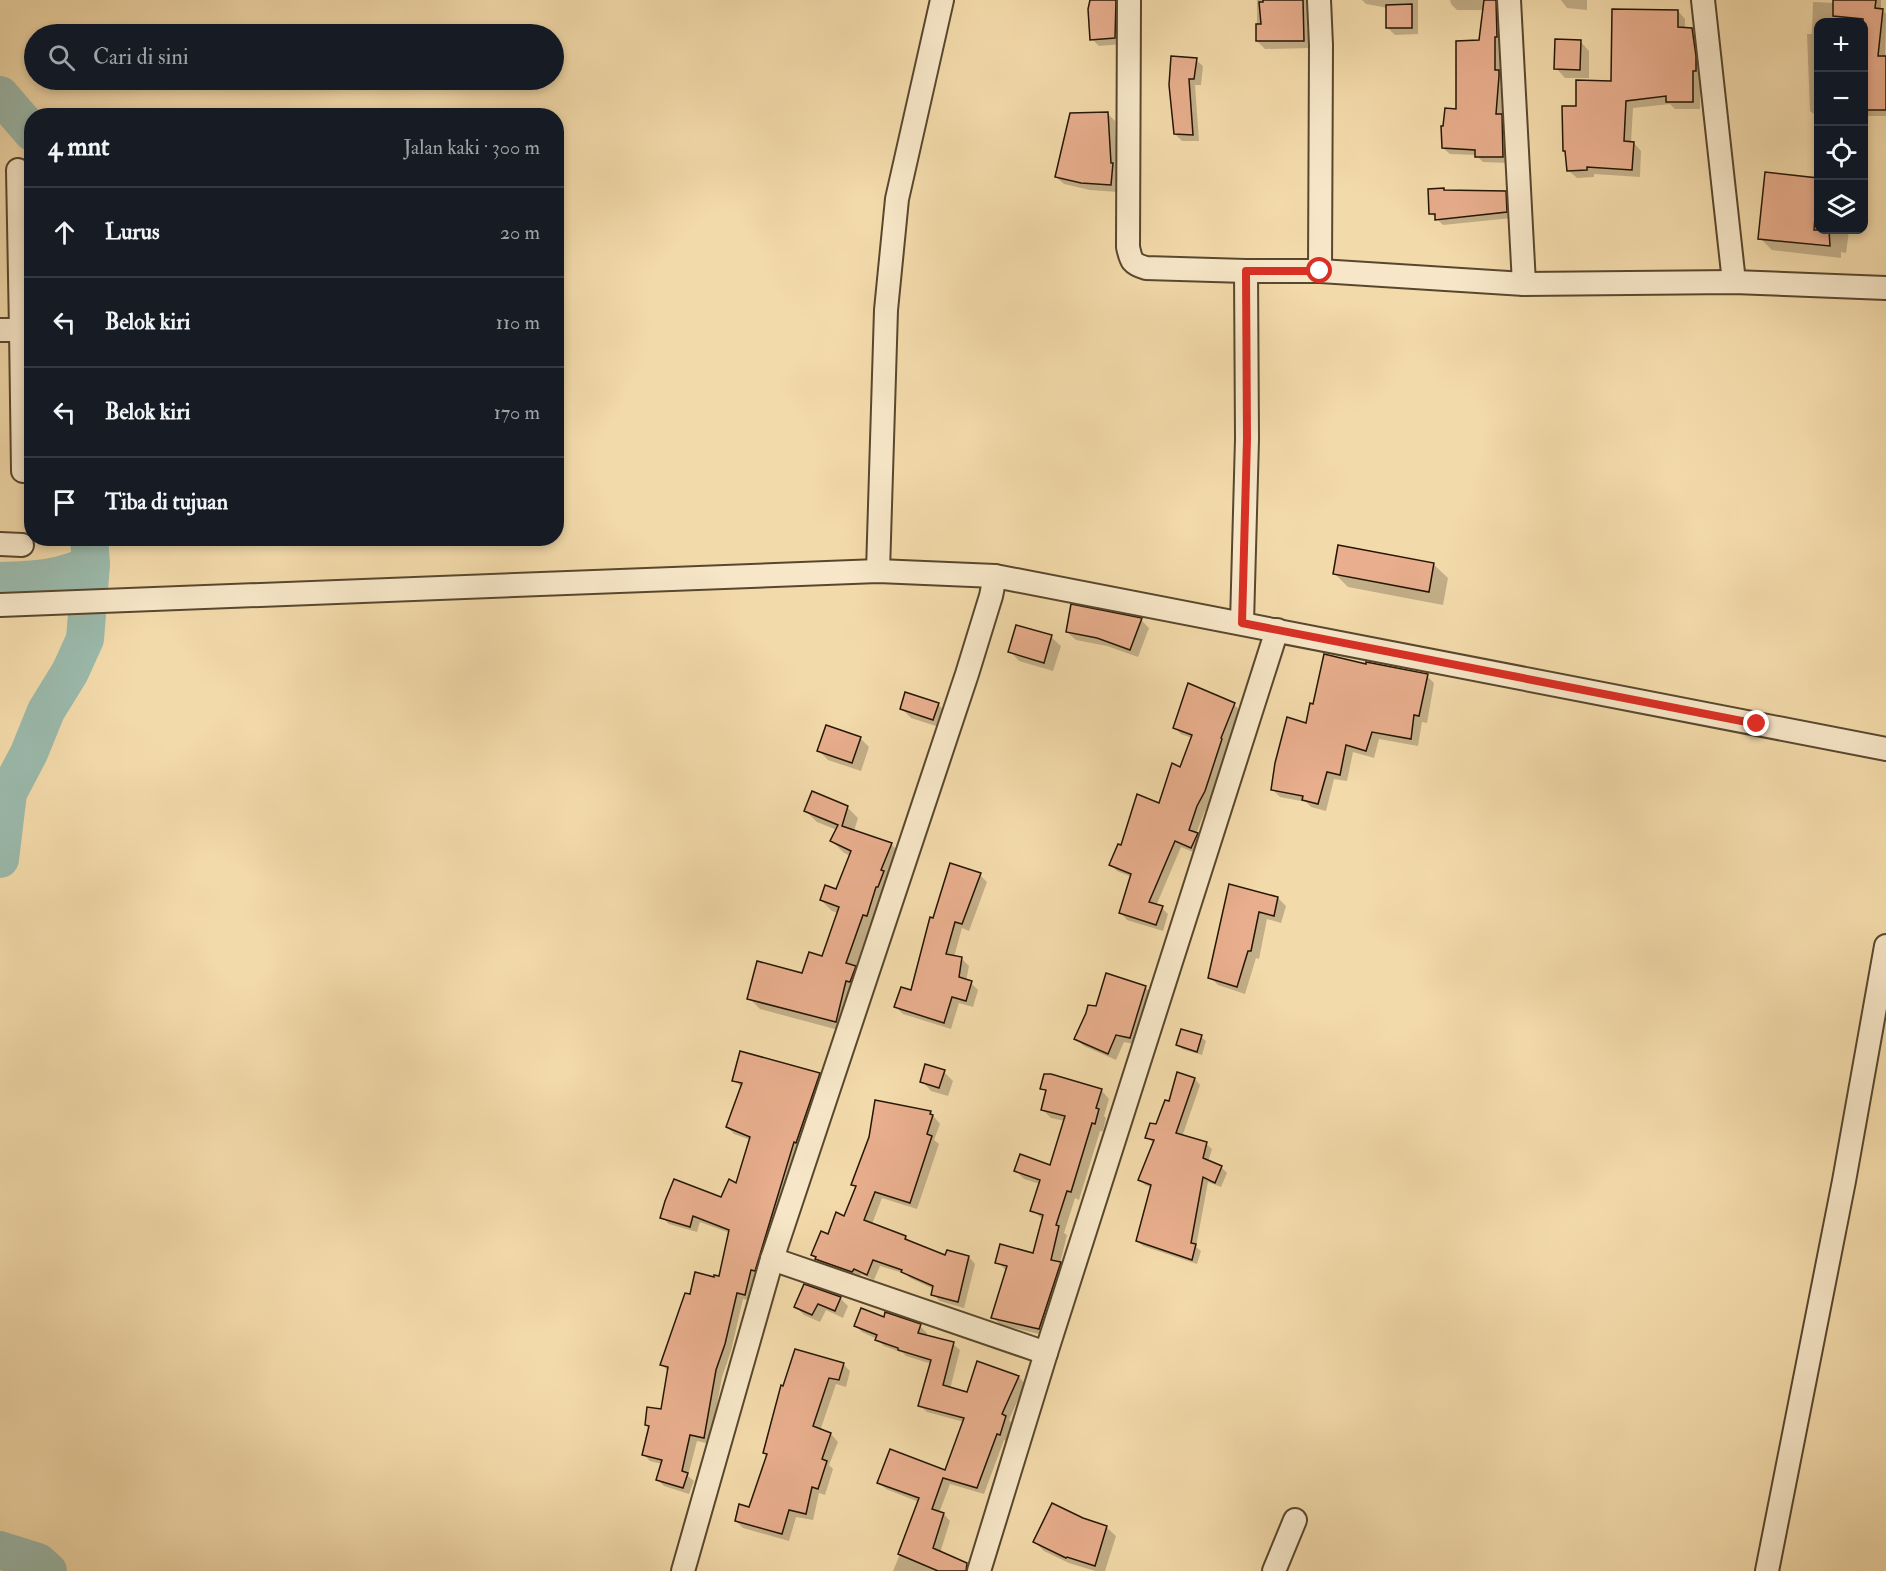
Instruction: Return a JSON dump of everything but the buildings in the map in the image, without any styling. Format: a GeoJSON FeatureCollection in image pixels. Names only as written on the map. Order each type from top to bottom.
{"type":"FeatureCollection","features":[{"type":"Feature","properties":{"kind":"street"},"geometry":{"type":"LineString","coordinates":[[878,571],[886,310],[897,199],[942,0]]}},
{"type":"Feature","properties":{"kind":"street"},"geometry":{"type":"LineString","coordinates":[[1129,0],[1128,247],[1131,260],[1137,266],[1246,271],[1320,271],[1524,284],[1734,282],[1886,288]]}},
{"type":"Feature","properties":{"kind":"street"},"geometry":{"type":"LineString","coordinates":[[1319,0],[1321,45],[1320,271]]}},
{"type":"Feature","properties":{"kind":"street"},"geometry":{"type":"LineString","coordinates":[[1509,0],[1524,284]]}},
{"type":"Feature","properties":{"kind":"street"},"geometry":{"type":"LineString","coordinates":[[1703,0],[1734,282]]}},
{"type":"Feature","properties":{"kind":"street"},"geometry":{"type":"LineString","coordinates":[[18,170],[24,236]]}},
{"type":"Feature","properties":{"kind":"street"},"geometry":{"type":"LineString","coordinates":[[22,471],[11,330],[24,268]]}},
{"type":"Feature","properties":{"kind":"street"},"geometry":{"type":"LineString","coordinates":[[1242,623],[1247,439],[1246,271]]}},
{"type":"Feature","properties":{"kind":"street"},"geometry":{"type":"LineString","coordinates":[[0,605],[878,571],[994,576],[1886,749]]}},
{"type":"Feature","properties":{"kind":"street"},"geometry":{"type":"LineString","coordinates":[[682,1571],[772,1259],[967,674],[991,596],[994,576]]}},
{"type":"Feature","properties":{"kind":"street"},"geometry":{"type":"LineString","coordinates":[[979,1571],[1046,1353],[1277,630]]}},
{"type":"Feature","properties":{"kind":"street"},"geometry":{"type":"LineString","coordinates":[[1767,1571],[1844,1181],[1886,946]]}},
{"type":"Feature","properties":{"kind":"street"},"geometry":{"type":"LineString","coordinates":[[772,1259],[1046,1353]]}},
{"type":"Feature","properties":{"kind":"street"},"geometry":{"type":"LineString","coordinates":[[1274,1571],[1295,1520]]}},
{"type":"Feature","properties":{"kind":"waterway"},"geometry":{"type":"LineString","coordinates":[[0,95],[24,123]]}},
{"type":"Feature","properties":{"kind":"waterway"},"geometry":{"type":"LineString","coordinates":[[0,859],[8,793],[29,753],[46,711],[70,672],[85,639],[91,564],[90,546]]}},
{"type":"Feature","properties":{"kind":"waterway"},"geometry":{"type":"LineString","coordinates":[[0,581],[58,576],[91,564]]}},
{"type":"Feature","properties":{"kind":"waterway"},"geometry":{"type":"LineString","coordinates":[[0,1550],[38,1562],[48,1571]]}},
{"type":"Feature","properties":{"kind":"route"},"geometry":{"type":"LineString","coordinates":[[1320,271],[1246,271],[1247,439],[1242,623],[1757,724]]}}]}
